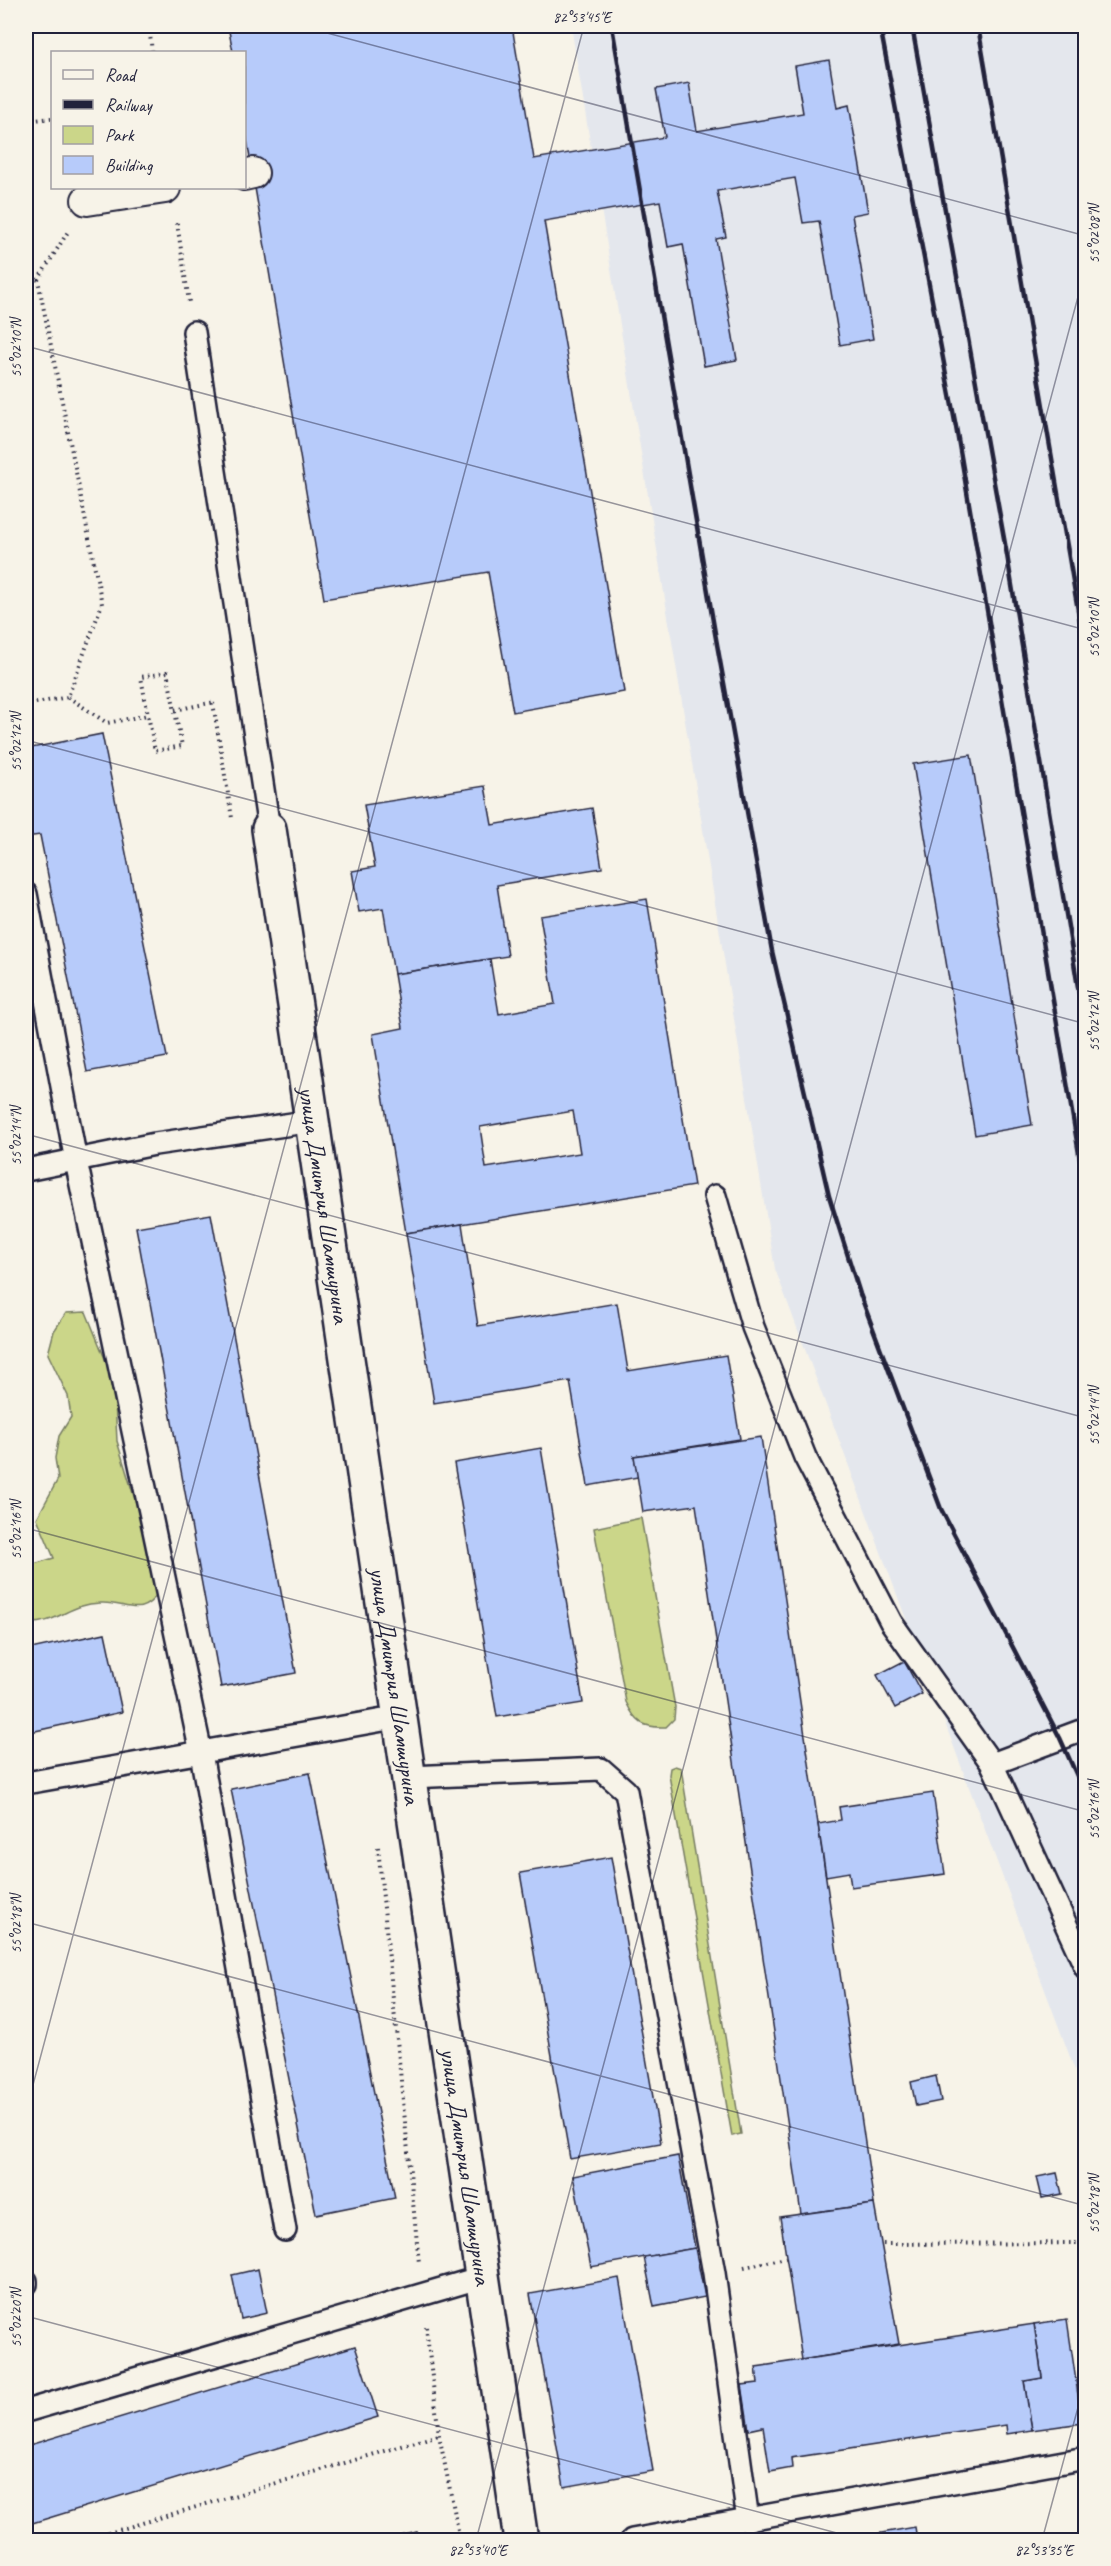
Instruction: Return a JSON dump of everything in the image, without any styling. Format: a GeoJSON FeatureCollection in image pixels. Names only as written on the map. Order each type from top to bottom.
{"type":"FeatureCollection","features":[{"type":"Feature","properties":{"kind":"street"},"geometry":{"type":"LineString","coordinates":[[87,200],[158,189]]}},
{"type":"Feature","properties":{"kind":"street","name":"улица Дмитрия Шамшурина"},"geometry":{"type":"LineString","coordinates":[[269,829],[521,2541]]}},
{"type":"Feature","properties":{"kind":"lane"},"geometry":{"type":"LineString","coordinates":[[194,332],[269,829]]}},
{"type":"Feature","properties":{"kind":"lane"},"geometry":{"type":"LineString","coordinates":[[26,894],[76,1161],[201,1753],[285,2230]]}},
{"type":"Feature","properties":{"kind":"lane"},"geometry":{"type":"LineString","coordinates":[[26,1170],[155,1144],[312,1121]]}},
{"type":"Feature","properties":{"kind":"lane"},"geometry":{"type":"LineString","coordinates":[[715,1196],[753,1327],[806,1457],[891,1622],[992,1764],[1086,1968]]}},
{"type":"Feature","properties":{"kind":"lane"},"geometry":{"type":"LineString","coordinates":[[26,1783],[400,1717]]}},
{"type":"Feature","properties":{"kind":"lane"},"geometry":{"type":"LineString","coordinates":[[992,1764],[1086,1729]]}},
{"type":"Feature","properties":{"kind":"lane"},"geometry":{"type":"LineString","coordinates":[[409,1777],[600,1769],[626,1791],[714,2273],[748,2520]]}},
{"type":"Feature","properties":{"kind":"lane"},"geometry":{"type":"LineString","coordinates":[[26,2411],[483,2277]]}},
{"type":"Feature","properties":{"kind":"lane"},"geometry":{"type":"LineString","coordinates":[[632,2541],[1086,2458]]}},
{"type":"Feature","properties":{"kind":"path"},"geometry":{"type":"LineString","coordinates":[[149,26],[152,51]]}},
{"type":"Feature","properties":{"kind":"path"},"geometry":{"type":"LineString","coordinates":[[26,121],[51,118]]}},
{"type":"Feature","properties":{"kind":"path"},"geometry":{"type":"LineString","coordinates":[[68,697],[102,604],[38,280],[87,200]]}},
{"type":"Feature","properties":{"kind":"path"},"geometry":{"type":"LineString","coordinates":[[176,221],[194,332]]}},
{"type":"Feature","properties":{"kind":"path"},"geometry":{"type":"LineString","coordinates":[[26,274],[38,280]]}},
{"type":"Feature","properties":{"kind":"path"},"geometry":{"type":"LineString","coordinates":[[167,672],[182,746],[155,751],[148,715],[141,677],[167,672]]}},
{"type":"Feature","properties":{"kind":"path"},"geometry":{"type":"LineString","coordinates":[[26,705],[68,697],[107,723],[148,715]]}},
{"type":"Feature","properties":{"kind":"path"},"geometry":{"type":"LineString","coordinates":[[175,710],[224,700]]}},
{"type":"Feature","properties":{"kind":"path"},"geometry":{"type":"LineString","coordinates":[[213,703],[232,820]]}},
{"type":"Feature","properties":{"kind":"path"},"geometry":{"type":"LineString","coordinates":[[377,1842],[422,2295],[439,2435],[460,2541]]}},
{"type":"Feature","properties":{"kind":"path"},"geometry":{"type":"LineString","coordinates":[[883,2244],[1086,2243]]}},
{"type":"Feature","properties":{"kind":"path"},"geometry":{"type":"LineString","coordinates":[[714,2273],[786,2258]]}},
{"type":"Feature","properties":{"kind":"path"},"geometry":{"type":"LineString","coordinates":[[85,2541],[439,2435]]}},
{"type":"Feature","properties":{"kind":"shaded area"},"geometry":{"type":"Polygon","coordinates":[[[571,26],[1085,26],[1085,2097],[775,1269],[571,26]]]}},
{"type":"Feature","properties":{"kind":"green space"},"geometry":{"type":"Polygon","coordinates":[[[86,1312],[114,1381],[117,1441],[151,1552],[158,1593],[145,1606],[138,1608],[109,1603],[89,1604],[46,1621],[26,1623],[26,1562],[34,1564],[54,1558],[37,1518],[58,1479],[55,1458],[59,1436],[71,1417],[68,1396],[48,1354],[54,1331],[66,1313],[86,1312]]]}},
{"type":"Feature","properties":{"kind":"green space"},"geometry":{"type":"Polygon","coordinates":[[[641,1518],[675,1707],[674,1719],[666,1727],[641,1723],[633,1715],[626,1702],[594,1528],[641,1518]]]}},
{"type":"Feature","properties":{"kind":"green space"},"geometry":{"type":"Polygon","coordinates":[[[675,1766],[681,1768],[741,2134],[732,2136],[669,1775],[670,1768],[675,1766]]]}},
{"type":"Feature","properties":{"kind":"building"},"geometry":{"type":"Polygon","coordinates":[[[228,26],[512,26],[534,159],[665,137],[656,89],[689,83],[697,131],[803,113],[795,66],[829,60],[837,108],[849,105],[868,212],[852,215],[873,339],[840,345],[819,221],[803,223],[795,178],[717,191],[726,237],[716,239],[737,360],[704,366],[683,244],[668,247],[660,201],[544,221],[624,692],[513,712],[488,572],[324,599],[246,134],[246,51],[233,51],[228,26]]]}},
{"type":"Feature","properties":{"kind":"building"},"geometry":{"type":"Polygon","coordinates":[[[102,734],[167,1057],[87,1072],[40,835],[26,837],[26,749],[102,734]]]}},
{"type":"Feature","properties":{"kind":"building"},"geometry":{"type":"Polygon","coordinates":[[[971,755],[1032,1125],[975,1135],[913,764],[971,755]]]}},
{"type":"Feature","properties":{"kind":"building"},"geometry":{"type":"Polygon","coordinates":[[[485,786],[492,825],[592,808],[602,868],[497,885],[508,956],[394,974],[383,908],[359,912],[352,871],[375,867],[364,805],[485,786]]]}},
{"type":"Feature","properties":{"kind":"building"},"geometry":{"type":"Polygon","coordinates":[[[647,899],[694,1186],[406,1233],[373,1034],[403,1028],[394,974],[490,959],[499,1014],[555,1004],[540,916],[647,899]],[[573,1111],[480,1127],[486,1168],[580,1153],[573,1111]]]}},
{"type":"Feature","properties":{"kind":"building"},"geometry":{"type":"Polygon","coordinates":[[[211,1214],[296,1673],[221,1687],[136,1227],[211,1214]]]}},
{"type":"Feature","properties":{"kind":"building"},"geometry":{"type":"Polygon","coordinates":[[[462,1224],[478,1326],[617,1303],[628,1371],[726,1355],[740,1439],[634,1456],[638,1477],[588,1486],[570,1381],[434,1403],[406,1233],[462,1224]]]}},
{"type":"Feature","properties":{"kind":"building"},"geometry":{"type":"Polygon","coordinates":[[[761,1437],[874,2204],[801,2214],[696,1505],[643,1512],[634,1456],[761,1437]]]}},
{"type":"Feature","properties":{"kind":"building"},"geometry":{"type":"Polygon","coordinates":[[[541,1448],[583,1703],[497,1717],[454,1463],[541,1448]]]}},
{"type":"Feature","properties":{"kind":"building"},"geometry":{"type":"Polygon","coordinates":[[[105,1633],[122,1712],[26,1733],[26,1650],[105,1633]]]}},
{"type":"Feature","properties":{"kind":"building"},"geometry":{"type":"Polygon","coordinates":[[[904,1661],[922,1694],[895,1708],[877,1675],[904,1661]]]}},
{"type":"Feature","properties":{"kind":"building"},"geometry":{"type":"Polygon","coordinates":[[[310,1773],[395,2198],[316,2214],[231,1789],[310,1773]]]}},
{"type":"Feature","properties":{"kind":"building"},"geometry":{"type":"Polygon","coordinates":[[[933,1793],[945,1874],[851,1887],[849,1872],[826,1876],[818,1824],[841,1820],[839,1807],[933,1793]]]}},
{"type":"Feature","properties":{"kind":"building"},"geometry":{"type":"Polygon","coordinates":[[[611,1857],[661,2143],[570,2159],[520,1873],[611,1857]]]}},
{"type":"Feature","properties":{"kind":"building"},"geometry":{"type":"Polygon","coordinates":[[[936,2076],[941,2101],[916,2106],[911,2082],[936,2076]]]}},
{"type":"Feature","properties":{"kind":"building"},"geometry":{"type":"Polygon","coordinates":[[[678,2156],[695,2248],[591,2267],[573,2176],[678,2156]]]}},
{"type":"Feature","properties":{"kind":"building"},"geometry":{"type":"Polygon","coordinates":[[[1057,2173],[1062,2194],[1042,2198],[1037,2177],[1057,2173]]]}},
{"type":"Feature","properties":{"kind":"building"},"geometry":{"type":"Polygon","coordinates":[[[874,2204],[899,2344],[802,2360],[780,2217],[874,2204]]]}},
{"type":"Feature","properties":{"kind":"building"},"geometry":{"type":"Polygon","coordinates":[[[695,2248],[705,2297],[654,2307],[644,2257],[695,2248]]]}},
{"type":"Feature","properties":{"kind":"building"},"geometry":{"type":"Polygon","coordinates":[[[258,2269],[267,2313],[241,2319],[232,2275],[258,2269]]]}},
{"type":"Feature","properties":{"kind":"building"},"geometry":{"type":"Polygon","coordinates":[[[619,2278],[653,2471],[564,2487],[530,2294],[619,2278]]]}},
{"type":"Feature","properties":{"kind":"building"},"geometry":{"type":"Polygon","coordinates":[[[1067,2319],[1082,2423],[1032,2430],[1024,2381],[1042,2378],[1034,2324],[1067,2319]]]}},
{"type":"Feature","properties":{"kind":"building"},"geometry":{"type":"Polygon","coordinates":[[[1034,2324],[1042,2378],[1024,2381],[1032,2430],[1007,2434],[1006,2425],[791,2458],[792,2468],[770,2472],[763,2427],[749,2430],[742,2385],[758,2383],[756,2367],[1034,2324]]]}},
{"type":"Feature","properties":{"kind":"building"},"geometry":{"type":"Polygon","coordinates":[[[355,2346],[378,2417],[26,2525],[26,2446],[355,2346]]]}},
{"type":"Feature","properties":{"kind":"building"},"geometry":{"type":"Polygon","coordinates":[[[915,2527],[917,2540],[848,2540],[848,2539],[915,2527]]]}},
{"type":"Feature","properties":{"kind":"building"},"geometry":{"type":"Polygon","coordinates":[[[417,2532],[420,2540],[385,2540],[417,2532]]]}},
{"type":"Feature","properties":{"kind":"railway"},"geometry":{"type":"LineString","coordinates":[[612,26],[715,633],[772,951],[829,1196],[860,1294],[941,1509],[1060,1738],[1086,1796]]}},
{"type":"Feature","properties":{"kind":"railway"},"geometry":{"type":"LineString","coordinates":[[880,26],[956,427],[1086,1195]]}},
{"type":"Feature","properties":{"kind":"railway"},"geometry":{"type":"LineString","coordinates":[[912,26],[1007,555],[1086,1036]]}},
{"type":"Feature","properties":{"kind":"railway"},"geometry":{"type":"LineString","coordinates":[[978,26],[1086,657]]}}]}
